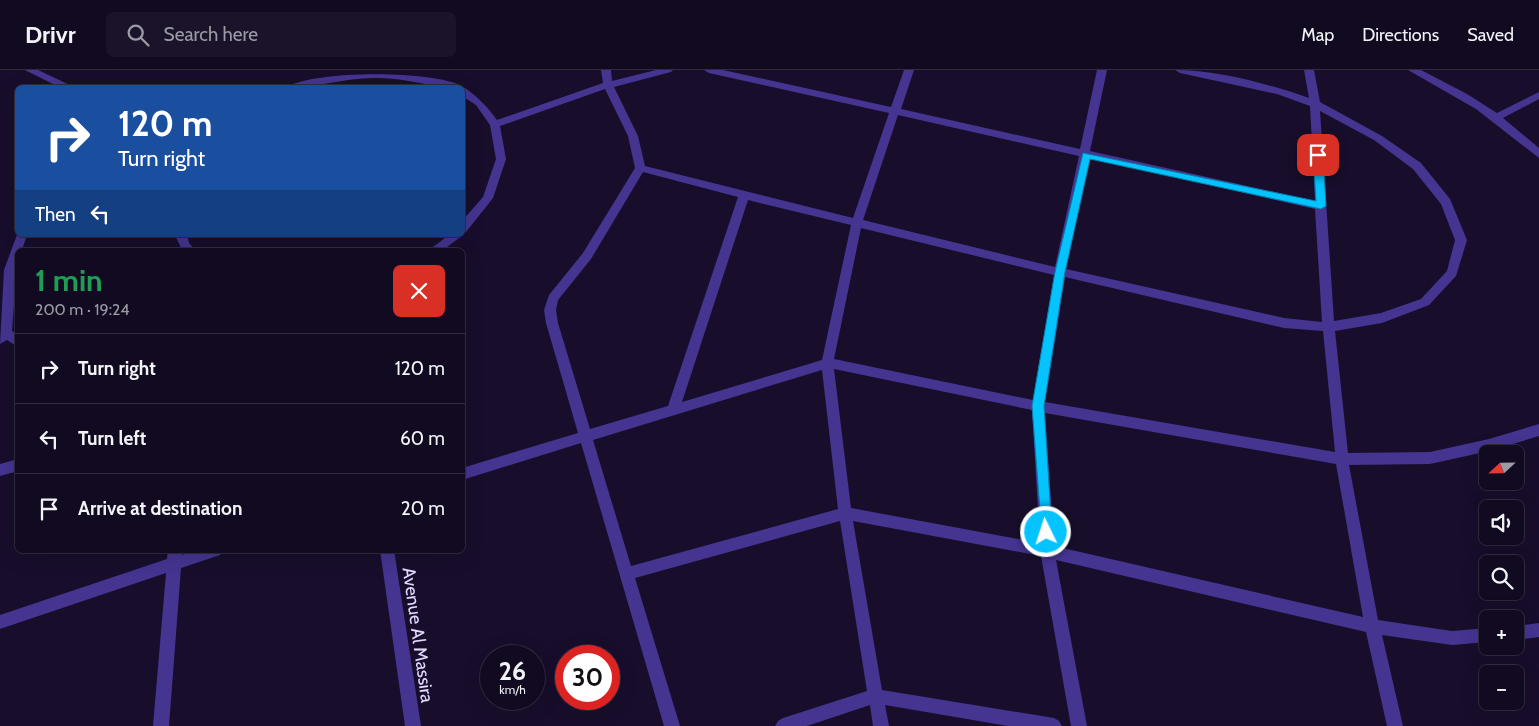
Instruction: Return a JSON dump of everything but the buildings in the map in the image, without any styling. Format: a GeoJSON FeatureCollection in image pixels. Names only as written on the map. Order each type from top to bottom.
{"type":"FeatureCollection","features":[{"type":"Feature","properties":{"kind":"street"},"geometry":{"type":"LineString","coordinates":[[30,70],[64,85]]}},
{"type":"Feature","properties":{"kind":"street"},"geometry":{"type":"LineString","coordinates":[[295,85],[305,79],[348,72],[389,70],[430,73],[452,85]]}},
{"type":"Feature","properties":{"kind":"street"},"geometry":{"type":"LineString","coordinates":[[606,70],[608,85],[633,136],[640,168],[587,256],[553,298],[550,310],[584,438],[672,726]]}},
{"type":"Feature","properties":{"kind":"street"},"geometry":{"type":"LineString","coordinates":[[495,124],[608,85],[668,70]]}},
{"type":"Feature","properties":{"kind":"street"},"geometry":{"type":"LineString","coordinates":[[709,70],[896,110],[1086,155],[1321,206]]}},
{"type":"Feature","properties":{"kind":"street"},"geometry":{"type":"LineString","coordinates":[[881,726],[845,513],[827,363],[857,222],[909,70]]}},
{"type":"Feature","properties":{"kind":"street"},"geometry":{"type":"LineString","coordinates":[[1078,726],[1048,551],[1038,406],[1060,272],[1086,155],[1102,70]]}},
{"type":"Feature","properties":{"kind":"street"},"geometry":{"type":"LineString","coordinates":[[640,168],[744,196],[1060,272],[1284,323],[1327,327],[1382,318],[1425,302],[1452,273],[1461,240],[1446,202],[1417,166],[1378,138],[1315,104],[1279,91],[1180,70]]}},
{"type":"Feature","properties":{"kind":"street"},"geometry":{"type":"LineString","coordinates":[[1309,70],[1315,104],[1327,327],[1342,460],[1372,626],[1395,726]]}},
{"type":"Feature","properties":{"kind":"street"},"geometry":{"type":"LineString","coordinates":[[1413,70],[1442,84],[1496,118],[1539,154]]}},
{"type":"Feature","properties":{"kind":"street"},"geometry":{"type":"LineString","coordinates":[[465,93],[480,103],[495,124],[501,159],[488,198],[465,225]]}},
{"type":"Feature","properties":{"kind":"street"},"geometry":{"type":"LineString","coordinates":[[1496,118],[1539,95]]}},
{"type":"Feature","properties":{"kind":"street"},"geometry":{"type":"LineString","coordinates":[[673,411],[744,196]]}},
{"type":"Feature","properties":{"kind":"street"},"geometry":{"type":"LineString","coordinates":[[438,248],[454,237]]}},
{"type":"Feature","properties":{"kind":"street"},"geometry":{"type":"LineString","coordinates":[[6,334],[10,270],[15,254]]}},
{"type":"Feature","properties":{"kind":"street"},"geometry":{"type":"LineString","coordinates":[[465,473],[827,363],[1038,406],[1342,460],[1430,458],[1489,445],[1539,430]]}},
{"type":"Feature","properties":{"kind":"street"},"geometry":{"type":"LineString","coordinates":[[0,470],[15,466]]}},
{"type":"Feature","properties":{"kind":"street"},"geometry":{"type":"LineString","coordinates":[[626,574],[845,513],[1048,551],[1372,626],[1452,638],[1479,636]]}},
{"type":"Feature","properties":{"kind":"street"},"geometry":{"type":"LineString","coordinates":[[0,622],[175,556],[195,553]]}},
{"type":"Feature","properties":{"kind":"street","name":"Avenue Al Massira"},"geometry":{"type":"LineString","coordinates":[[387,553],[412,726]]}},
{"type":"Feature","properties":{"kind":"street"},"geometry":{"type":"LineString","coordinates":[[161,726],[175,556]]}},
{"type":"Feature","properties":{"kind":"street"},"geometry":{"type":"LineString","coordinates":[[1524,632],[1539,630]]}},
{"type":"Feature","properties":{"kind":"street"},"geometry":{"type":"LineString","coordinates":[[783,726],[875,696],[1054,726]]}},
{"type":"Feature","properties":{"kind":"route"},"geometry":{"type":"LineString","coordinates":[[1046,532],[1038,406],[1060,272],[1086,155],[1321,206],[1318,155]]}}]}
